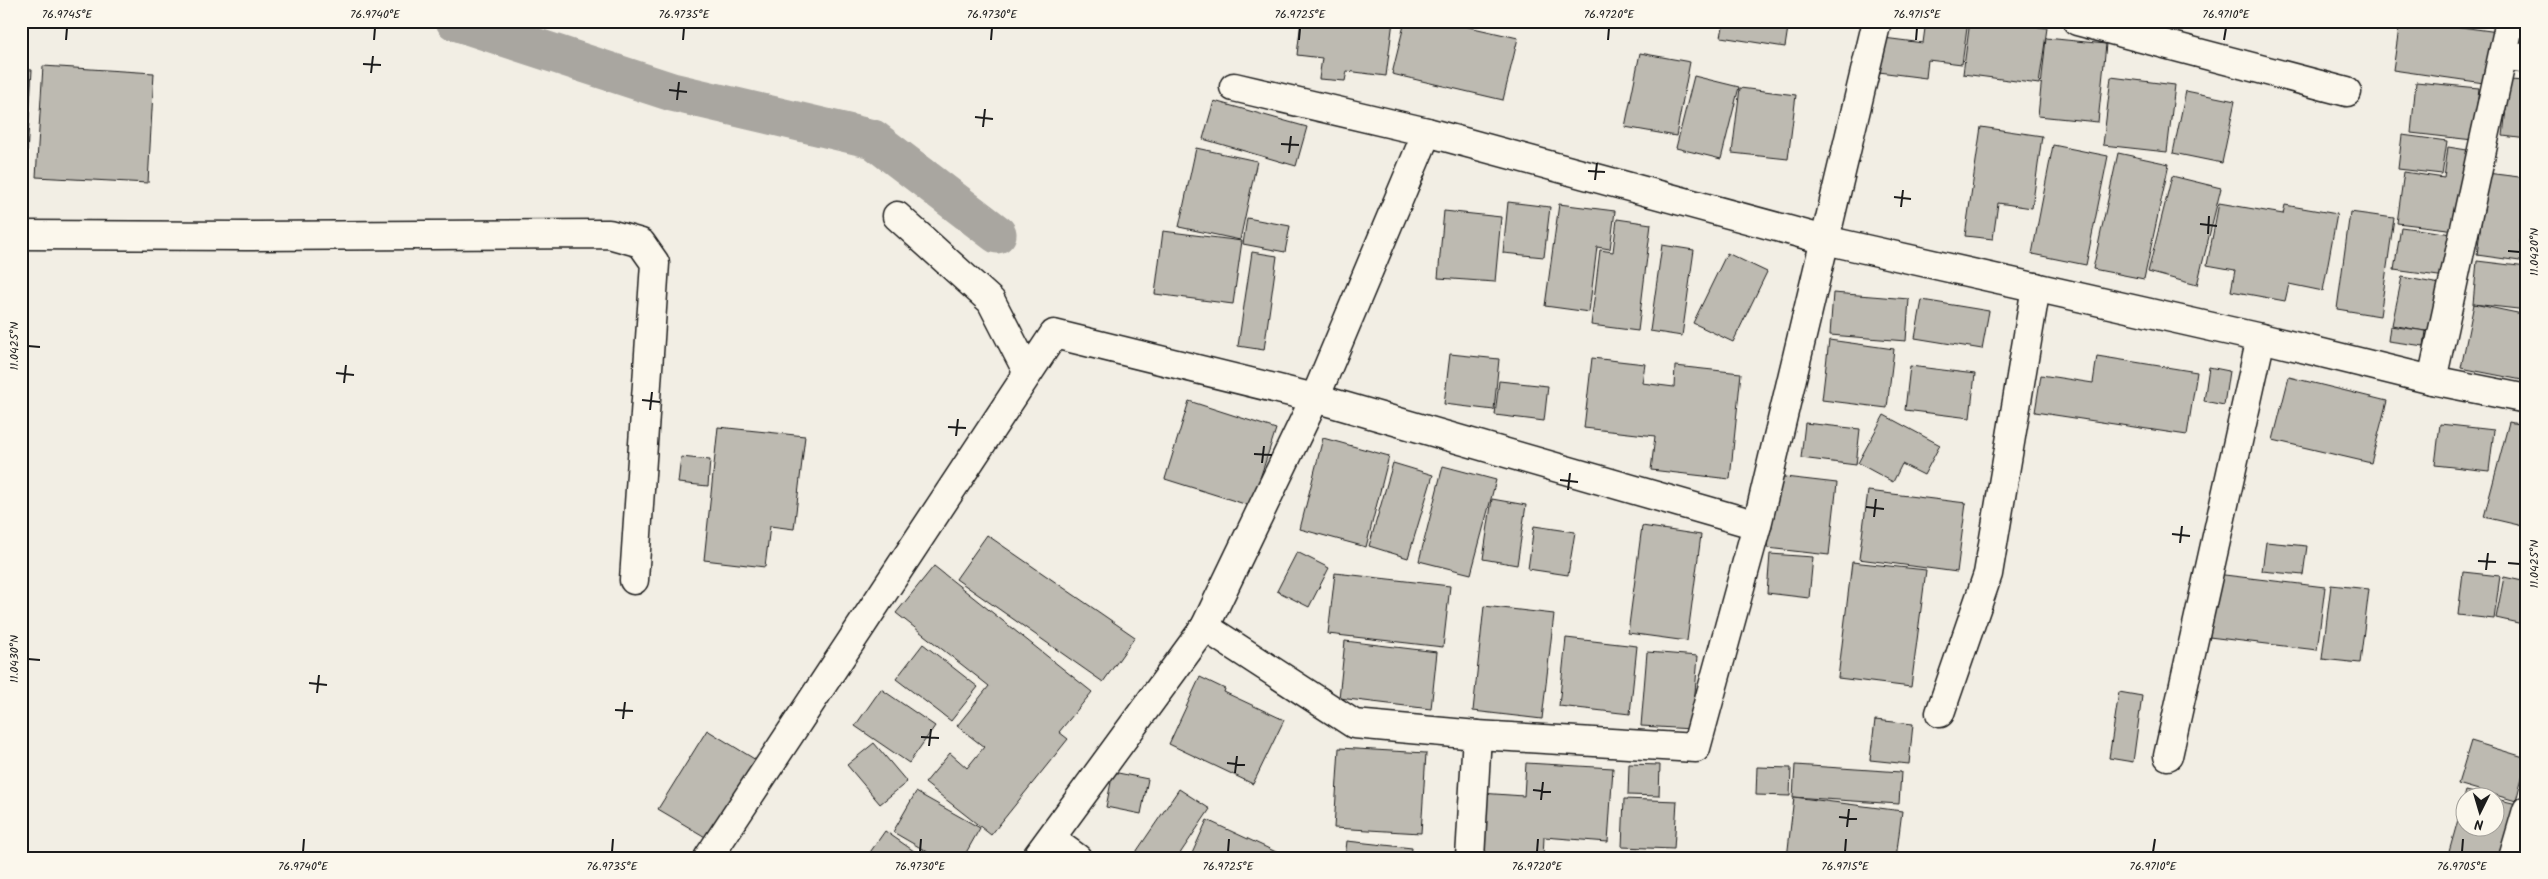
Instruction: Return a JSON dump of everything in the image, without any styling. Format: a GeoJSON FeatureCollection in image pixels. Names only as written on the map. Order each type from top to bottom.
{"type":"FeatureCollection","features":[{"type":"Feature","properties":{"kind":"street"},"geometry":{"type":"LineString","coordinates":[[1206,627],[1354,724],[1477,735],[1696,748],[1757,525],[1877,21]]}},
{"type":"Feature","properties":{"kind":"street"},"geometry":{"type":"LineString","coordinates":[[2077,21],[2347,92]]}},
{"type":"Feature","properties":{"kind":"street"},"geometry":{"type":"LineString","coordinates":[[2432,380],[2516,57],[2510,21]]}},
{"type":"Feature","properties":{"kind":"street"},"geometry":{"type":"LineString","coordinates":[[1234,87],[1427,132],[1825,240],[2261,338],[2432,380],[2527,398]]}},
{"type":"Feature","properties":{"kind":"street"},"geometry":{"type":"LineString","coordinates":[[1077,858],[1044,848],[1206,627],[1315,398],[1427,132]]}},
{"type":"Feature","properties":{"kind":"street"},"geometry":{"type":"LineString","coordinates":[[897,216],[991,301],[1028,373]]}},
{"type":"Feature","properties":{"kind":"street"},"geometry":{"type":"LineString","coordinates":[[21,235],[609,234],[641,243],[655,263],[634,580]]}},
{"type":"Feature","properties":{"kind":"street"},"geometry":{"type":"LineString","coordinates":[[1940,714],[1988,574],[2036,287]]}},
{"type":"Feature","properties":{"kind":"street"},"geometry":{"type":"LineString","coordinates":[[708,858],[1054,334],[1315,398],[1757,525]]}},
{"type":"Feature","properties":{"kind":"street"},"geometry":{"type":"LineString","coordinates":[[2168,756],[2261,338]]}},
{"type":"Feature","properties":{"kind":"street"},"geometry":{"type":"LineString","coordinates":[[1470,858],[1477,735]]}},
{"type":"Feature","properties":{"kind":"street"},"geometry":{"type":"LineString","coordinates":[[2513,858],[2527,810]]}},
{"type":"Feature","properties":{"kind":"building"},"geometry":{"type":"Polygon","coordinates":[[[1301,21],[1393,21],[1386,76],[1347,71],[1345,81],[1319,79],[1322,58],[1297,55],[1301,21]]]}},
{"type":"Feature","properties":{"kind":"building"},"geometry":{"type":"Polygon","coordinates":[[[1405,21],[1461,21],[1460,25],[1518,38],[1503,100],[1392,74],[1405,21]]]}},
{"type":"Feature","properties":{"kind":"building"},"geometry":{"type":"Polygon","coordinates":[[[1724,21],[1789,21],[1785,47],[1721,37],[1724,21]]]}},
{"type":"Feature","properties":{"kind":"building"},"geometry":{"type":"Polygon","coordinates":[[[1926,21],[1968,21],[1962,64],[1928,60],[1926,78],[1871,71],[1876,37],[1923,43],[1926,21]]]}},
{"type":"Feature","properties":{"kind":"building"},"geometry":{"type":"Polygon","coordinates":[[[1970,21],[1991,21],[2047,28],[2039,84],[1963,74],[1970,21]]]}},
{"type":"Feature","properties":{"kind":"building"},"geometry":{"type":"Polygon","coordinates":[[[2400,21],[2417,21],[2498,32],[2491,84],[2393,70],[2400,21]]]}},
{"type":"Feature","properties":{"kind":"building"},"geometry":{"type":"Polygon","coordinates":[[[2046,38],[2106,44],[2098,122],[2038,116],[2046,38]]]}},
{"type":"Feature","properties":{"kind":"building"},"geometry":{"type":"Polygon","coordinates":[[[1640,53],[1690,62],[1676,136],[1625,127],[1640,53]]]}},
{"type":"Feature","properties":{"kind":"building"},"geometry":{"type":"Polygon","coordinates":[[[43,66],[154,73],[148,183],[36,177],[43,66]]]}},
{"type":"Feature","properties":{"kind":"building"},"geometry":{"type":"Polygon","coordinates":[[[21,69],[32,70],[24,205],[21,205],[21,69]]]}},
{"type":"Feature","properties":{"kind":"building"},"geometry":{"type":"Polygon","coordinates":[[[1694,76],[1739,87],[1721,159],[1676,148],[1694,76]]]}},
{"type":"Feature","properties":{"kind":"building"},"geometry":{"type":"Polygon","coordinates":[[[2111,77],[2175,85],[2167,152],[2103,145],[2111,77]]]}},
{"type":"Feature","properties":{"kind":"building"},"geometry":{"type":"Polygon","coordinates":[[[2509,80],[2527,81],[2527,139],[2503,136],[2509,80]]]}},
{"type":"Feature","properties":{"kind":"building"},"geometry":{"type":"Polygon","coordinates":[[[2416,82],[2479,88],[2473,140],[2411,133],[2416,82]]]}},
{"type":"Feature","properties":{"kind":"building"},"geometry":{"type":"Polygon","coordinates":[[[1740,88],[1796,95],[1788,159],[1732,153],[1740,88]]]}},
{"type":"Feature","properties":{"kind":"building"},"geometry":{"type":"Polygon","coordinates":[[[2186,91],[2235,101],[2222,163],[2173,153],[2186,91]]]}},
{"type":"Feature","properties":{"kind":"building"},"geometry":{"type":"Polygon","coordinates":[[[1214,101],[1307,127],[1296,166],[1203,139],[1214,101]]]}},
{"type":"Feature","properties":{"kind":"building"},"geometry":{"type":"Polygon","coordinates":[[[1981,127],[2042,136],[2032,208],[1998,203],[1993,239],[1965,236],[1981,127]]]}},
{"type":"Feature","properties":{"kind":"building"},"geometry":{"type":"Polygon","coordinates":[[[2402,135],[2447,141],[2442,174],[2398,169],[2402,135]]]}},
{"type":"Feature","properties":{"kind":"building"},"geometry":{"type":"Polygon","coordinates":[[[2053,145],[2108,156],[2086,265],[2032,254],[2053,145]]]}},
{"type":"Feature","properties":{"kind":"building"},"geometry":{"type":"Polygon","coordinates":[[[2448,147],[2467,150],[2456,230],[2397,223],[2404,172],[2444,178],[2448,147]]]}},
{"type":"Feature","properties":{"kind":"building"},"geometry":{"type":"Polygon","coordinates":[[[1196,148],[1257,161],[1240,240],[1179,227],[1196,148]]]}},
{"type":"Feature","properties":{"kind":"building"},"geometry":{"type":"Polygon","coordinates":[[[2118,153],[2169,164],[2144,279],[2093,269],[2118,153]]]}},
{"type":"Feature","properties":{"kind":"building"},"geometry":{"type":"Polygon","coordinates":[[[2487,173],[2527,178],[2520,243],[2527,244],[2527,262],[2477,255],[2487,173]]]}},
{"type":"Feature","properties":{"kind":"building"},"geometry":{"type":"Polygon","coordinates":[[[2172,176],[2221,188],[2197,285],[2148,272],[2172,176]]]}},
{"type":"Feature","properties":{"kind":"building"},"geometry":{"type":"Polygon","coordinates":[[[1508,202],[1550,207],[1544,257],[1503,253],[1508,202]]]}},
{"type":"Feature","properties":{"kind":"building"},"geometry":{"type":"Polygon","coordinates":[[[2219,203],[2283,214],[2285,205],[2337,214],[2323,291],[2289,284],[2285,301],[2231,291],[2235,270],[2207,265],[2219,203]]]}},
{"type":"Feature","properties":{"kind":"building"},"geometry":{"type":"Polygon","coordinates":[[[1559,204],[1615,211],[1610,249],[1597,247],[1589,312],[1545,306],[1559,204]]]}},
{"type":"Feature","properties":{"kind":"building"},"geometry":{"type":"Polygon","coordinates":[[[1444,211],[1501,217],[1495,282],[1438,278],[1444,211]]]}},
{"type":"Feature","properties":{"kind":"building"},"geometry":{"type":"Polygon","coordinates":[[[2350,212],[2394,218],[2380,316],[2337,309],[2350,212]]]}},
{"type":"Feature","properties":{"kind":"building"},"geometry":{"type":"Polygon","coordinates":[[[1247,218],[1290,226],[1285,252],[1243,244],[1247,218]]]}},
{"type":"Feature","properties":{"kind":"building"},"geometry":{"type":"Polygon","coordinates":[[[1617,219],[1651,224],[1638,331],[1591,325],[1600,250],[1613,252],[1617,219]]]}},
{"type":"Feature","properties":{"kind":"building"},"geometry":{"type":"Polygon","coordinates":[[[2401,227],[2452,234],[2446,277],[2394,270],[2401,227]]]}},
{"type":"Feature","properties":{"kind":"building"},"geometry":{"type":"Polygon","coordinates":[[[1163,231],[1242,241],[1233,304],[1155,294],[1163,231]]]}},
{"type":"Feature","properties":{"kind":"building"},"geometry":{"type":"Polygon","coordinates":[[[1662,245],[1694,250],[1682,336],[1650,331],[1662,245]]]}},
{"type":"Feature","properties":{"kind":"building"},"geometry":{"type":"Polygon","coordinates":[[[1252,252],[1277,256],[1264,350],[1238,346],[1252,252]]]}},
{"type":"Feature","properties":{"kind":"building"},"geometry":{"type":"Polygon","coordinates":[[[1727,253],[1767,272],[1733,342],[1693,323],[1727,253]]]}},
{"type":"Feature","properties":{"kind":"building"},"geometry":{"type":"Polygon","coordinates":[[[21,254],[27,255],[23,345],[21,345],[21,254]]]}},
{"type":"Feature","properties":{"kind":"building"},"geometry":{"type":"Polygon","coordinates":[[[2477,261],[2527,267],[2527,310],[2473,304],[2477,261]]]}},
{"type":"Feature","properties":{"kind":"building"},"geometry":{"type":"Polygon","coordinates":[[[2402,277],[2445,285],[2435,333],[2392,325],[2402,277]]]}},
{"type":"Feature","properties":{"kind":"building"},"geometry":{"type":"Polygon","coordinates":[[[1833,293],[1909,299],[1906,341],[1830,335],[1833,293]]]}},
{"type":"Feature","properties":{"kind":"building"},"geometry":{"type":"Polygon","coordinates":[[[1922,300],[1989,311],[1982,349],[1915,338],[1922,300]]]}},
{"type":"Feature","properties":{"kind":"building"},"geometry":{"type":"Polygon","coordinates":[[[2474,304],[2527,315],[2527,381],[2461,368],[2474,304]]]}},
{"type":"Feature","properties":{"kind":"building"},"geometry":{"type":"Polygon","coordinates":[[[2390,326],[2426,331],[2424,346],[2388,341],[2390,326]]]}},
{"type":"Feature","properties":{"kind":"building"},"geometry":{"type":"Polygon","coordinates":[[[1829,340],[1894,349],[1887,408],[1822,400],[1829,340]]]}},
{"type":"Feature","properties":{"kind":"building"},"geometry":{"type":"Polygon","coordinates":[[[1450,354],[1499,359],[1494,410],[1444,404],[1450,354]]]}},
{"type":"Feature","properties":{"kind":"building"},"geometry":{"type":"Polygon","coordinates":[[[2097,356],[2197,372],[2187,435],[2035,412],[2041,375],[2093,383],[2097,356]]]}},
{"type":"Feature","properties":{"kind":"building"},"geometry":{"type":"Polygon","coordinates":[[[1592,358],[1645,364],[1642,383],[1674,387],[1675,366],[1741,373],[1730,479],[1651,470],[1655,436],[1584,428],[1592,358]]]}},
{"type":"Feature","properties":{"kind":"building"},"geometry":{"type":"Polygon","coordinates":[[[1910,366],[1975,374],[1970,418],[1905,410],[1910,366]]]}},
{"type":"Feature","properties":{"kind":"building"},"geometry":{"type":"Polygon","coordinates":[[[2209,367],[2229,371],[2224,405],[2204,401],[2209,367]]]}},
{"type":"Feature","properties":{"kind":"building"},"geometry":{"type":"Polygon","coordinates":[[[2289,377],[2387,401],[2371,463],[2273,440],[2289,377]]]}},
{"type":"Feature","properties":{"kind":"building"},"geometry":{"type":"Polygon","coordinates":[[[1499,381],[1548,386],[1544,421],[1495,415],[1499,381]]]}},
{"type":"Feature","properties":{"kind":"building"},"geometry":{"type":"Polygon","coordinates":[[[1189,401],[1276,429],[1251,506],[1165,479],[1189,401]]]}},
{"type":"Feature","properties":{"kind":"building"},"geometry":{"type":"Polygon","coordinates":[[[1884,415],[1940,445],[1924,475],[1902,464],[1893,482],[1858,463],[1884,415]]]}},
{"type":"Feature","properties":{"kind":"building"},"geometry":{"type":"Polygon","coordinates":[[[2509,422],[2527,426],[2527,527],[2484,517],[2509,422]]]}},
{"type":"Feature","properties":{"kind":"building"},"geometry":{"type":"Polygon","coordinates":[[[1805,423],[1860,429],[1856,465],[1801,458],[1805,423]]]}},
{"type":"Feature","properties":{"kind":"building"},"geometry":{"type":"Polygon","coordinates":[[[2440,424],[2494,430],[2489,471],[2435,465],[2440,424]]]}},
{"type":"Feature","properties":{"kind":"building"},"geometry":{"type":"Polygon","coordinates":[[[718,427],[805,436],[794,529],[770,526],[765,567],[704,560],[718,427]]]}},
{"type":"Feature","properties":{"kind":"building"},"geometry":{"type":"Polygon","coordinates":[[[1323,438],[1389,456],[1366,547],[1300,529],[1323,438]]]}},
{"type":"Feature","properties":{"kind":"building"},"geometry":{"type":"Polygon","coordinates":[[[681,457],[710,460],[708,486],[678,483],[681,457]]]}},
{"type":"Feature","properties":{"kind":"building"},"geometry":{"type":"Polygon","coordinates":[[[1393,463],[1433,475],[1408,558],[1369,546],[1393,463]]]}},
{"type":"Feature","properties":{"kind":"building"},"geometry":{"type":"Polygon","coordinates":[[[1443,466],[1496,480],[1471,574],[1419,561],[1443,466]]]}},
{"type":"Feature","properties":{"kind":"building"},"geometry":{"type":"Polygon","coordinates":[[[1776,476],[1837,483],[1829,555],[1767,548],[1776,476]]]}},
{"type":"Feature","properties":{"kind":"building"},"geometry":{"type":"Polygon","coordinates":[[[1868,491],[1966,503],[1957,572],[1859,559],[1868,491]]]}},
{"type":"Feature","properties":{"kind":"building"},"geometry":{"type":"Polygon","coordinates":[[[1492,499],[1526,505],[1517,565],[1483,559],[1492,499]]]}},
{"type":"Feature","properties":{"kind":"building"},"geometry":{"type":"Polygon","coordinates":[[[1534,526],[1575,532],[1568,575],[1528,569],[1534,526]]]}},
{"type":"Feature","properties":{"kind":"building"},"geometry":{"type":"Polygon","coordinates":[[[1642,526],[1701,535],[1687,641],[1628,633],[1642,526]]]}},
{"type":"Feature","properties":{"kind":"building"},"geometry":{"type":"Polygon","coordinates":[[[987,535],[1135,637],[1103,682],[956,579],[987,535]]]}},
{"type":"Feature","properties":{"kind":"building"},"geometry":{"type":"Polygon","coordinates":[[[2266,542],[2307,546],[2303,575],[2262,571],[2266,542]]]}},
{"type":"Feature","properties":{"kind":"building"},"geometry":{"type":"Polygon","coordinates":[[[1297,552],[1329,568],[1309,607],[1277,591],[1297,552]]]}},
{"type":"Feature","properties":{"kind":"building"},"geometry":{"type":"Polygon","coordinates":[[[1770,554],[1813,557],[1809,598],[1767,593],[1770,554]]]}},
{"type":"Feature","properties":{"kind":"building"},"geometry":{"type":"Polygon","coordinates":[[[1852,562],[1926,570],[1911,687],[1838,678],[1852,562]]]}},
{"type":"Feature","properties":{"kind":"building"},"geometry":{"type":"Polygon","coordinates":[[[934,566],[1092,692],[1059,732],[1068,739],[991,835],[925,783],[950,753],[967,768],[984,747],[957,726],[989,686],[896,613],[934,566]]]}},
{"type":"Feature","properties":{"kind":"building"},"geometry":{"type":"Polygon","coordinates":[[[2463,572],[2500,576],[2494,619],[2458,615],[2463,572]]]}},
{"type":"Feature","properties":{"kind":"building"},"geometry":{"type":"Polygon","coordinates":[[[1335,573],[1450,586],[1443,647],[1328,634],[1335,573]]]}},
{"type":"Feature","properties":{"kind":"building"},"geometry":{"type":"Polygon","coordinates":[[[2216,574],[2325,587],[2317,650],[2209,637],[2216,574]]]}},
{"type":"Feature","properties":{"kind":"building"},"geometry":{"type":"Polygon","coordinates":[[[2504,577],[2527,582],[2527,625],[2496,618],[2504,577]]]}},
{"type":"Feature","properties":{"kind":"building"},"geometry":{"type":"Polygon","coordinates":[[[2331,585],[2369,589],[2360,663],[2322,659],[2331,585]]]}},
{"type":"Feature","properties":{"kind":"building"},"geometry":{"type":"Polygon","coordinates":[[[1484,606],[1554,614],[1542,719],[1473,711],[1484,606]]]}},
{"type":"Feature","properties":{"kind":"building"},"geometry":{"type":"Polygon","coordinates":[[[1566,638],[1637,646],[1630,714],[1559,706],[1566,638]]]}},
{"type":"Feature","properties":{"kind":"building"},"geometry":{"type":"Polygon","coordinates":[[[1345,641],[1437,652],[1431,709],[1339,698],[1345,641]]]}},
{"type":"Feature","properties":{"kind":"building"},"geometry":{"type":"Polygon","coordinates":[[[923,644],[978,687],[951,721],[896,679],[923,644]]]}},
{"type":"Feature","properties":{"kind":"building"},"geometry":{"type":"Polygon","coordinates":[[[1647,652],[1698,656],[1692,729],[1641,726],[1647,652]]]}},
{"type":"Feature","properties":{"kind":"building"},"geometry":{"type":"Polygon","coordinates":[[[1200,677],[1225,689],[1224,692],[1284,720],[1253,784],[1169,744],[1200,677]]]}},
{"type":"Feature","properties":{"kind":"building"},"geometry":{"type":"Polygon","coordinates":[[[881,689],[935,726],[909,763],[855,726],[881,689]]]}},
{"type":"Feature","properties":{"kind":"building"},"geometry":{"type":"Polygon","coordinates":[[[2119,692],[2142,696],[2133,762],[2109,758],[2119,692]]]}},
{"type":"Feature","properties":{"kind":"building"},"geometry":{"type":"Polygon","coordinates":[[[1875,720],[1913,724],[1909,764],[1870,760],[1875,720]]]}},
{"type":"Feature","properties":{"kind":"building"},"geometry":{"type":"Polygon","coordinates":[[[707,730],[756,760],[707,838],[658,809],[707,730]]]}},
{"type":"Feature","properties":{"kind":"building"},"geometry":{"type":"Polygon","coordinates":[[[2471,741],[2527,758],[2516,801],[2506,798],[2506,786],[2465,786],[2458,784],[2471,741]]]}},
{"type":"Feature","properties":{"kind":"building"},"geometry":{"type":"Polygon","coordinates":[[[874,743],[907,782],[880,804],[847,765],[874,743]]]}},
{"type":"Feature","properties":{"kind":"building"},"geometry":{"type":"Polygon","coordinates":[[[1339,748],[1426,753],[1421,833],[1334,828],[1339,748]]]}},
{"type":"Feature","properties":{"kind":"building"},"geometry":{"type":"Polygon","coordinates":[[[1526,763],[1613,768],[1608,842],[1544,837],[1543,858],[1476,858],[1480,793],[1524,796],[1526,763]]]}},
{"type":"Feature","properties":{"kind":"building"},"geometry":{"type":"Polygon","coordinates":[[[1629,764],[1660,765],[1659,796],[1628,795],[1629,764]]]}},
{"type":"Feature","properties":{"kind":"building"},"geometry":{"type":"Polygon","coordinates":[[[1795,765],[1901,772],[1899,804],[1793,797],[1795,765]]]}},
{"type":"Feature","properties":{"kind":"building"},"geometry":{"type":"Polygon","coordinates":[[[1757,767],[1791,768],[1790,796],[1756,795],[1757,767]]]}},
{"type":"Feature","properties":{"kind":"building"},"geometry":{"type":"Polygon","coordinates":[[[1113,772],[1148,779],[1141,814],[1106,807],[1113,772]]]}},
{"type":"Feature","properties":{"kind":"building"},"geometry":{"type":"Polygon","coordinates":[[[1179,789],[1210,809],[1177,858],[1132,858],[1179,789]]]}},
{"type":"Feature","properties":{"kind":"building"},"geometry":{"type":"Polygon","coordinates":[[[916,792],[980,828],[963,858],[938,858],[893,832],[916,792]]]}},
{"type":"Feature","properties":{"kind":"building"},"geometry":{"type":"Polygon","coordinates":[[[1794,797],[1902,811],[1896,858],[1787,858],[1794,797]]]}},
{"type":"Feature","properties":{"kind":"building"},"geometry":{"type":"Polygon","coordinates":[[[1624,799],[1677,801],[1674,849],[1622,847],[1624,799]]]}},
{"type":"Feature","properties":{"kind":"building"},"geometry":{"type":"Polygon","coordinates":[[[2506,801],[2521,805],[2507,858],[2470,858],[2449,852],[2456,827],[2456,836],[2506,836],[2506,801]]]}},
{"type":"Feature","properties":{"kind":"building"},"geometry":{"type":"Polygon","coordinates":[[[1207,820],[1289,858],[1190,858],[1207,820]]]}},
{"type":"Feature","properties":{"kind":"building"},"geometry":{"type":"Polygon","coordinates":[[[885,831],[924,858],[866,858],[885,831]]]}},
{"type":"Feature","properties":{"kind":"building"},"geometry":{"type":"Polygon","coordinates":[[[1347,841],[1412,848],[1411,858],[1345,858],[1347,841]]]}},
{"type":"Feature","properties":{"kind":"building"},"geometry":{"type":"Polygon","coordinates":[[[1622,852],[1677,858],[1622,858],[1622,852]]]}},
{"type":"Feature","properties":{"kind":"waterway"},"geometry":{"type":"LineString","coordinates":[[455,21],[672,92],[873,139],[997,234]]}}]}
